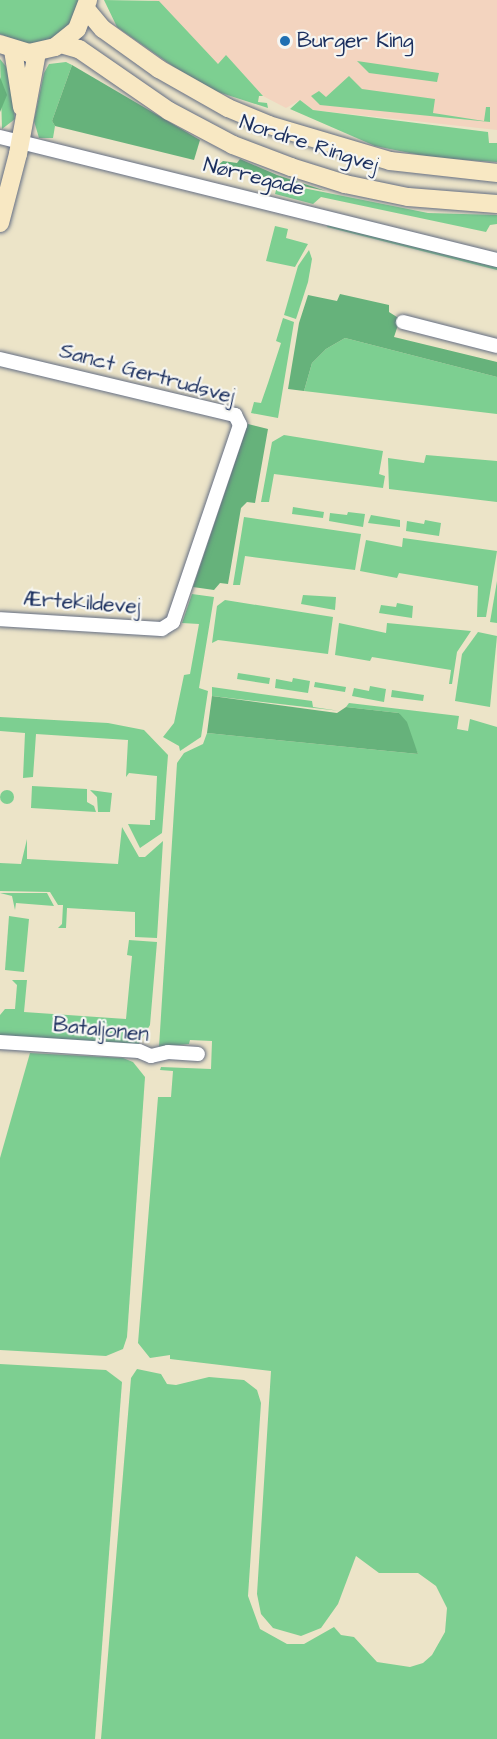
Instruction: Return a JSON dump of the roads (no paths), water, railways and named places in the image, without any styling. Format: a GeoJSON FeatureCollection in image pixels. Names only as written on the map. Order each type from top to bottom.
{"type":"FeatureCollection","features":[{"type":"Feature","properties":{"kind":"street"},"geometry":{"type":"LineString","coordinates":[[7,47],[37,52],[61,44],[77,29],[87,4]]}},
{"type":"Feature","properties":{"kind":"street","name":"Nordre Ringvej"},"geometry":{"type":"LineString","coordinates":[[87,4],[103,29],[159,69],[228,108],[269,125],[390,161],[497,173]]}},
{"type":"Feature","properties":{"kind":"street","name":"Nordre Ringvej"},"geometry":{"type":"LineString","coordinates":[[61,44],[79,49],[169,111],[233,145],[291,167],[345,184],[408,197],[497,204]]}},
{"type":"Feature","properties":{"kind":"street"},"geometry":{"type":"LineString","coordinates":[[7,47],[18,65],[22,134]]}},
{"type":"Feature","properties":{"kind":"street"},"geometry":{"type":"LineString","coordinates":[[0,223],[22,134],[37,52]]}},
{"type":"Feature","properties":{"kind":"street","name":"Nørregade"},"geometry":{"type":"LineString","coordinates":[[0,137],[22,134],[497,260]]}},
{"type":"Feature","properties":{"kind":"street"},"geometry":{"type":"LineString","coordinates":[[403,322],[497,346]]}},
{"type":"Feature","properties":{"kind":"street","name":"Sanct Gertrudsvej"},"geometry":{"type":"LineString","coordinates":[[0,359],[237,417],[239,430],[186,588],[173,622],[162,629]]}},
{"type":"Feature","properties":{"kind":"street","name":"Ærtekildevej"},"geometry":{"type":"LineString","coordinates":[[0,619],[162,629]]}},
{"type":"Feature","properties":{"kind":"street","name":"Bataljonen"},"geometry":{"type":"LineString","coordinates":[[0,1042],[139,1051],[151,1056],[168,1052],[198,1054]]}},
{"type":"Feature","properties":{"kind":"place","name":"Burger King"},"geometry":{"type":"Point","coordinates":[285,41]}}]}
